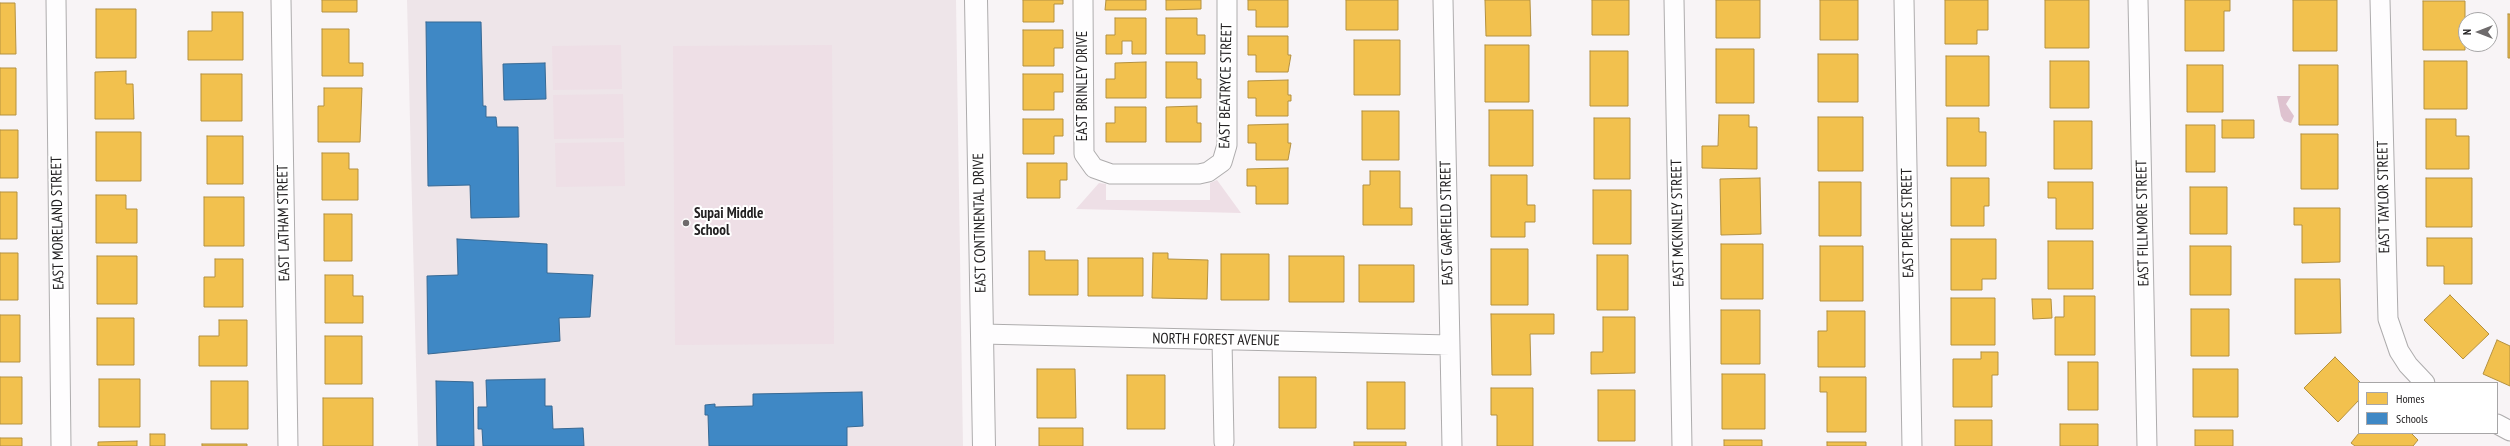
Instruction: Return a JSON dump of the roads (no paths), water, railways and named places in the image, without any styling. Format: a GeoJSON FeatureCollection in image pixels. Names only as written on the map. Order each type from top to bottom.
{"type":"FeatureCollection","features":[{"type":"Feature","properties":{"kind":"street","name":"EAST MORELAND STREET"},"geometry":{"type":"LineString","coordinates":[[56,0],[61,446]]}},
{"type":"Feature","properties":{"kind":"street","name":"EAST LATHAM STREET"},"geometry":{"type":"LineString","coordinates":[[281,0],[288,446]]}},
{"type":"Feature","properties":{"kind":"street","name":"EAST CONTINENTAL DRIVE"},"geometry":{"type":"LineString","coordinates":[[976,0],[984,446]]}},
{"type":"Feature","properties":{"kind":"street","name":"EAST BRINLEY DRIVE"},"geometry":{"type":"LineString","coordinates":[[1083,0],[1083,145],[1084,154],[1094,168],[1111,174],[1199,174],[1216,168]]}},
{"type":"Feature","properties":{"kind":"street","name":"EAST BEATRYCE STREET"},"geometry":{"type":"LineString","coordinates":[[1216,168],[1224,158],[1227,145],[1227,0]]}},
{"type":"Feature","properties":{"kind":"street","name":"EAST GARFIELD STREET"},"geometry":{"type":"LineString","coordinates":[[1443,0],[1452,446]]}},
{"type":"Feature","properties":{"kind":"street","name":"EAST MCKINLEY STREET"},"geometry":{"type":"LineString","coordinates":[[1674,0],[1682,446]]}},
{"type":"Feature","properties":{"kind":"street","name":"EAST PIERCE STREET"},"geometry":{"type":"LineString","coordinates":[[1904,0],[1912,446]]}},
{"type":"Feature","properties":{"kind":"street","name":"EAST FILLMORE STREET"},"geometry":{"type":"LineString","coordinates":[[2138,0],[2147,446]]}},
{"type":"Feature","properties":{"kind":"street","name":"EAST TAYLOR STREET"},"geometry":{"type":"LineString","coordinates":[[2380,0],[2388,319],[2399,351],[2408,365],[2424,382]]}},
{"type":"Feature","properties":{"kind":"street","name":"NORTH FOREST AVENUE"},"geometry":{"type":"LineString","coordinates":[[982,334],[1450,345]]}},
{"type":"Feature","properties":{"kind":"street"},"geometry":{"type":"LineString","coordinates":[[1222,340],[1224,442]]}},
{"type":"Feature","properties":{"kind":"street"},"geometry":{"type":"LineString","coordinates":[[2498,425],[2510,431]]}},
{"type":"Feature","properties":{"kind":"place","name":"Supai Middle School"},"geometry":{"type":"Point","coordinates":[686,223]}}]}
